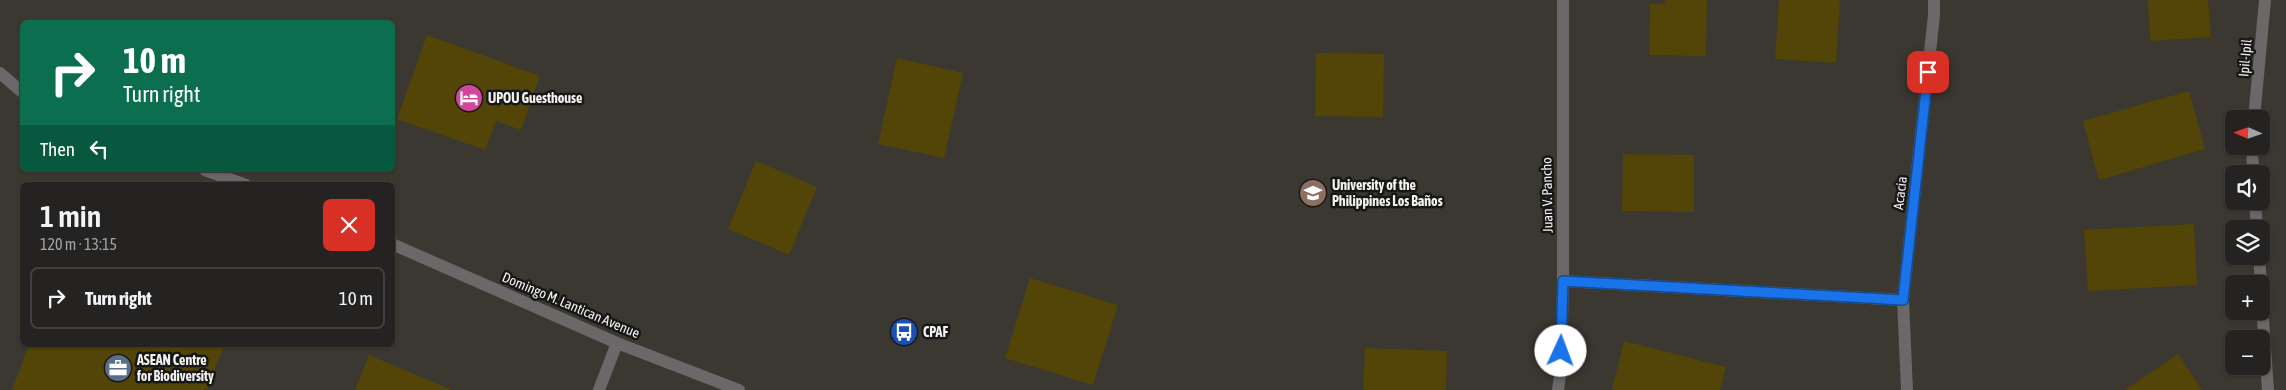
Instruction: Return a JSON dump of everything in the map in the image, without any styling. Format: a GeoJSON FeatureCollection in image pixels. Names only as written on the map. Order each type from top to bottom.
{"type":"FeatureCollection","features":[{"type":"Feature","properties":{"kind":"street","name":"Juan V. Pancho"},"geometry":{"type":"LineString","coordinates":[[1558,390],[1561,369],[1563,281],[1563,0]]}},
{"type":"Feature","properties":{"kind":"street","name":"Acacia"},"geometry":{"type":"LineString","coordinates":[[1908,390],[1903,300],[1933,25],[1934,0]]}},
{"type":"Feature","properties":{"kind":"street","name":"Ipil-Ipil"},"geometry":{"type":"LineString","coordinates":[[2255,110],[2265,0]]}},
{"type":"Feature","properties":{"kind":"street"},"geometry":{"type":"LineString","coordinates":[[0,73],[20,90]]}},
{"type":"Feature","properties":{"kind":"street"},"geometry":{"type":"LineString","coordinates":[[210,172],[238,182]]}},
{"type":"Feature","properties":{"kind":"street","name":"Domingo M. Lantican Avenue"},"geometry":{"type":"LineString","coordinates":[[395,245],[617,343],[739,390]]}},
{"type":"Feature","properties":{"kind":"street"},"geometry":{"type":"LineString","coordinates":[[1563,281],[1903,300]]}},
{"type":"Feature","properties":{"kind":"street"},"geometry":{"type":"LineString","coordinates":[[2263,320],[2268,390]]}},
{"type":"Feature","properties":{"kind":"street"},"geometry":{"type":"LineString","coordinates":[[599,390],[617,343]]}},
{"type":"Feature","properties":{"kind":"shaded area","name":"University of the Philippines Los Baños"},"geometry":{"type":"Polygon","coordinates":[[[0,0],[2286,0],[2286,390],[0,390],[0,0]]]}},
{"type":"Feature","properties":{"kind":"building"},"geometry":{"type":"Polygon","coordinates":[[[1665,0],[1707,0],[1706,56],[1649,55],[1650,4],[1665,4],[1665,0]]]}},
{"type":"Feature","properties":{"kind":"building"},"geometry":{"type":"Polygon","coordinates":[[[1779,0],[1840,0],[1836,63],[1775,59],[1779,0]]]}},
{"type":"Feature","properties":{"kind":"building"},"geometry":{"type":"Polygon","coordinates":[[[2148,0],[2208,0],[2211,37],[2150,41],[2148,0]]]}},
{"type":"Feature","properties":{"kind":"building","name":"UPOU Guesthouse"},"geometry":{"type":"Polygon","coordinates":[[[427,35],[540,76],[521,130],[496,121],[485,150],[397,119],[427,35]]]}},
{"type":"Feature","properties":{"kind":"building"},"geometry":{"type":"Polygon","coordinates":[[[1316,53],[1384,54],[1383,117],[1315,116],[1316,53]]]}},
{"type":"Feature","properties":{"kind":"building"},"geometry":{"type":"Polygon","coordinates":[[[897,58],[963,73],[944,158],[878,144],[897,58]]]}},
{"type":"Feature","properties":{"kind":"building"},"geometry":{"type":"Polygon","coordinates":[[[2189,91],[2205,149],[2099,180],[2083,121],[2189,91]]]}},
{"type":"Feature","properties":{"kind":"building"},"geometry":{"type":"Polygon","coordinates":[[[1623,154],[1694,155],[1694,212],[1622,211],[1623,154]]]}},
{"type":"Feature","properties":{"kind":"building"},"geometry":{"type":"Polygon","coordinates":[[[756,161],[817,187],[789,255],[728,229],[756,161]]]}},
{"type":"Feature","properties":{"kind":"building"},"geometry":{"type":"Polygon","coordinates":[[[2194,224],[2197,285],[2088,291],[2084,230],[2194,224]]]}},
{"type":"Feature","properties":{"kind":"building"},"geometry":{"type":"Polygon","coordinates":[[[1030,278],[1118,305],[1093,385],[1005,358],[1030,278]]]}},
{"type":"Feature","properties":{"kind":"building"},"geometry":{"type":"Polygon","coordinates":[[[1624,341],[1726,367],[1720,390],[1612,390],[1624,341]]]}},
{"type":"Feature","properties":{"kind":"building","name":"ASEAN Centre for Biodiversity"},"geometry":{"type":"Polygon","coordinates":[[[28,347],[223,347],[207,390],[12,390],[28,347]]]}},
{"type":"Feature","properties":{"kind":"building"},"geometry":{"type":"Polygon","coordinates":[[[1365,348],[1447,351],[1446,390],[1363,390],[1365,348]]]}},
{"type":"Feature","properties":{"kind":"building"},"geometry":{"type":"Polygon","coordinates":[[[2178,354],[2202,390],[2125,390],[2178,354]]]}},
{"type":"Feature","properties":{"kind":"building"},"geometry":{"type":"Polygon","coordinates":[[[369,355],[452,390],[355,390],[369,355]]]}},
{"type":"Feature","properties":{"kind":"place","name":"UPOU Guesthouse"},"geometry":{"type":"Point","coordinates":[469,98]}},
{"type":"Feature","properties":{"kind":"place","name":"University of the Philippines Los Baños"},"geometry":{"type":"Point","coordinates":[1313,193]}},
{"type":"Feature","properties":{"kind":"place","name":"CPAF"},"geometry":{"type":"Point","coordinates":[904,332]}},
{"type":"Feature","properties":{"kind":"place","name":"ASEAN Centre for Biodiversity"},"geometry":{"type":"Point","coordinates":[118,368]}},
{"type":"Feature","properties":{"kind":"route"},"geometry":{"type":"LineString","coordinates":[[1561,351],[1563,281],[1903,300],[1928,72]]}}]}
